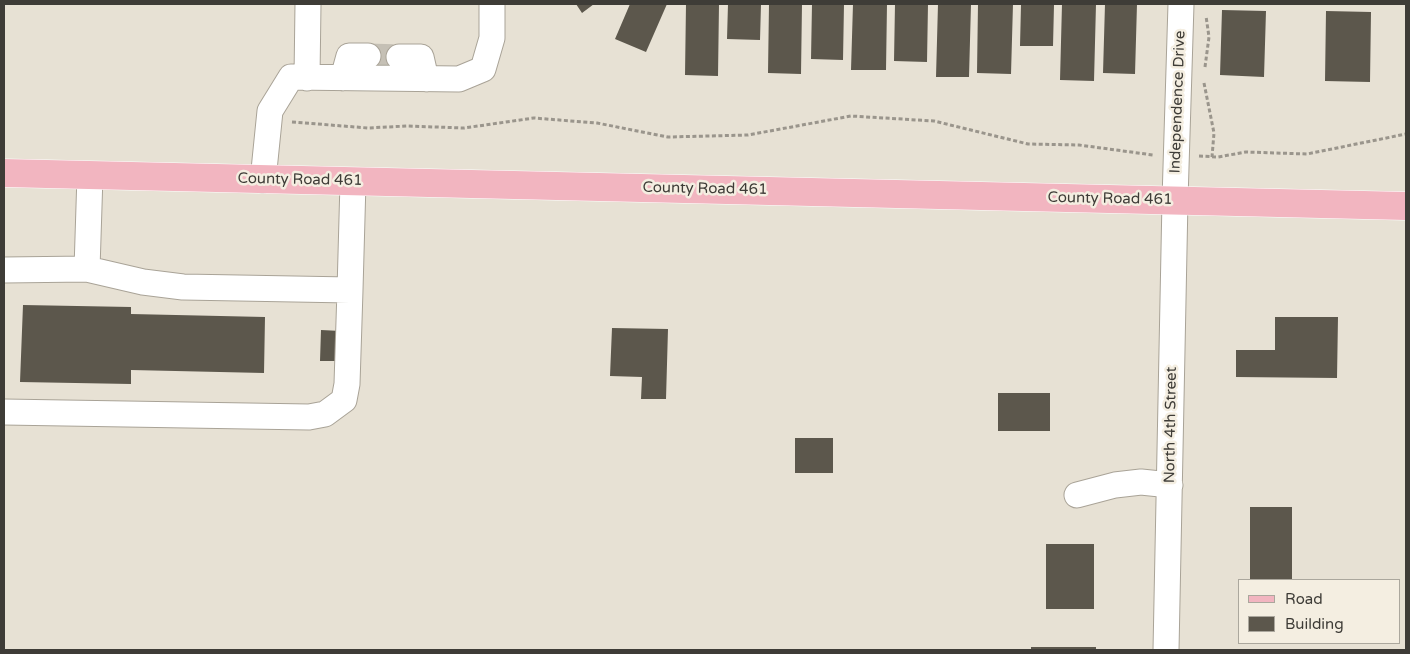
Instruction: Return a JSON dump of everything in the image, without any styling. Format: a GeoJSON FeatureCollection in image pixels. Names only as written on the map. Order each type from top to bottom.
{"type":"FeatureCollection","features":[{"type":"Feature","properties":{"kind":"main road","name":"County Road 461"},"geometry":{"type":"LineString","coordinates":[[4,173],[1406,206]]}},
{"type":"Feature","properties":{"kind":"street"},"geometry":{"type":"LineString","coordinates":[[307,78],[308,4]]}},
{"type":"Feature","properties":{"kind":"street"},"geometry":{"type":"LineString","coordinates":[[263,180],[270,111],[291,77],[459,79],[483,69],[492,38],[492,4]]}},
{"type":"Feature","properties":{"kind":"street","name":"Independence Drive"},"geometry":{"type":"LineString","coordinates":[[1175,200],[1181,4]]}},
{"type":"Feature","properties":{"kind":"street"},"geometry":{"type":"LineString","coordinates":[[343,78],[349,56],[368,56]]}},
{"type":"Feature","properties":{"kind":"street"},"geometry":{"type":"LineString","coordinates":[[399,57],[422,57],[426,79]]}},
{"type":"Feature","properties":{"kind":"street"},"geometry":{"type":"LineString","coordinates":[[87,269],[90,175]]}},
{"type":"Feature","properties":{"kind":"street"},"geometry":{"type":"LineString","coordinates":[[4,412],[309,417],[325,414],[344,400],[347,384],[353,182]]}},
{"type":"Feature","properties":{"kind":"street","name":"North 4th Street"},"geometry":{"type":"LineString","coordinates":[[1166,650],[1175,200]]}},
{"type":"Feature","properties":{"kind":"street"},"geometry":{"type":"LineString","coordinates":[[4,270],[87,269],[143,282],[183,287],[350,290]]}},
{"type":"Feature","properties":{"kind":"street"},"geometry":{"type":"LineString","coordinates":[[1077,495],[1115,485],[1141,482],[1170,485]]}},
{"type":"Feature","properties":{"kind":"path"},"geometry":{"type":"LineString","coordinates":[[1205,70],[1209,37],[1206,12]]}},
{"type":"Feature","properties":{"kind":"path"},"geometry":{"type":"LineString","coordinates":[[1204,78],[1214,133],[1212,157]]}},
{"type":"Feature","properties":{"kind":"path"},"geometry":{"type":"LineString","coordinates":[[269,121],[368,128],[407,126],[464,128],[534,118],[597,123],[668,137],[748,135],[851,116],[934,121],[1028,144],[1079,145],[1141,154],[1212,157],[1246,152],[1307,154],[1406,134]]}},
{"type":"Feature","properties":{"kind":"building"},"geometry":{"type":"Polygon","coordinates":[[[576,4],[594,4],[582,13],[576,4]]]}},
{"type":"Feature","properties":{"kind":"building"},"geometry":{"type":"Polygon","coordinates":[[[630,4],[667,4],[646,52],[615,39],[630,4]]]}},
{"type":"Feature","properties":{"kind":"building"},"geometry":{"type":"Polygon","coordinates":[[[686,4],[719,4],[718,76],[685,75],[686,4]]]}},
{"type":"Feature","properties":{"kind":"building"},"geometry":{"type":"Polygon","coordinates":[[[728,4],[761,4],[760,40],[727,39],[728,4]]]}},
{"type":"Feature","properties":{"kind":"building"},"geometry":{"type":"Polygon","coordinates":[[[769,4],[802,4],[801,74],[768,73],[769,4]]]}},
{"type":"Feature","properties":{"kind":"building"},"geometry":{"type":"Polygon","coordinates":[[[812,4],[844,4],[843,60],[811,59],[812,4]]]}},
{"type":"Feature","properties":{"kind":"building"},"geometry":{"type":"Polygon","coordinates":[[[853,4],[887,4],[886,70],[851,70],[853,4]]]}},
{"type":"Feature","properties":{"kind":"building"},"geometry":{"type":"Polygon","coordinates":[[[895,4],[928,4],[927,62],[894,61],[895,4]]]}},
{"type":"Feature","properties":{"kind":"building"},"geometry":{"type":"Polygon","coordinates":[[[938,4],[971,4],[969,77],[936,77],[938,4]]]}},
{"type":"Feature","properties":{"kind":"building"},"geometry":{"type":"Polygon","coordinates":[[[978,4],[1013,4],[1011,74],[977,73],[978,4]]]}},
{"type":"Feature","properties":{"kind":"building"},"geometry":{"type":"Polygon","coordinates":[[[1062,4],[1096,4],[1094,81],[1060,80],[1062,4]]]}},
{"type":"Feature","properties":{"kind":"building"},"geometry":{"type":"Polygon","coordinates":[[[1105,4],[1137,4],[1135,74],[1103,73],[1105,4]]]}},
{"type":"Feature","properties":{"kind":"building"},"geometry":{"type":"Polygon","coordinates":[[[1021,5],[1054,5],[1053,46],[1020,46],[1021,5]]]}},
{"type":"Feature","properties":{"kind":"building"},"geometry":{"type":"Polygon","coordinates":[[[1222,10],[1266,11],[1264,77],[1220,75],[1222,10]]]}},
{"type":"Feature","properties":{"kind":"building"},"geometry":{"type":"Polygon","coordinates":[[[1326,11],[1371,12],[1370,82],[1325,81],[1326,11]]]}},
{"type":"Feature","properties":{"kind":"building"},"geometry":{"type":"Polygon","coordinates":[[[23,305],[131,307],[131,314],[265,317],[264,373],[131,370],[131,384],[20,382],[23,305]]]}},
{"type":"Feature","properties":{"kind":"building"},"geometry":{"type":"Polygon","coordinates":[[[1275,317],[1338,317],[1337,378],[1236,377],[1236,350],[1275,350],[1275,317]]]}},
{"type":"Feature","properties":{"kind":"building"},"geometry":{"type":"Polygon","coordinates":[[[612,328],[668,329],[666,399],[641,399],[642,377],[610,376],[612,328]]]}},
{"type":"Feature","properties":{"kind":"building"},"geometry":{"type":"Polygon","coordinates":[[[321,330],[341,331],[340,361],[320,361],[321,330]]]}},
{"type":"Feature","properties":{"kind":"building"},"geometry":{"type":"Polygon","coordinates":[[[998,393],[1050,393],[1050,431],[998,431],[998,393]]]}},
{"type":"Feature","properties":{"kind":"building"},"geometry":{"type":"Polygon","coordinates":[[[795,438],[833,438],[833,473],[795,473],[795,438]]]}},
{"type":"Feature","properties":{"kind":"building"},"geometry":{"type":"Polygon","coordinates":[[[1250,507],[1292,507],[1292,579],[1250,579],[1250,507]]]}},
{"type":"Feature","properties":{"kind":"building"},"geometry":{"type":"Polygon","coordinates":[[[1046,544],[1094,544],[1094,609],[1046,609],[1046,544]]]}},
{"type":"Feature","properties":{"kind":"building"},"geometry":{"type":"Polygon","coordinates":[[[1031,647],[1096,647],[1096,650],[1031,650],[1031,647]]]}},
{"type":"Feature","properties":{"kind":"tunnel"},"geometry":{"type":"LineString","coordinates":[[368,56],[399,57]]}}]}
